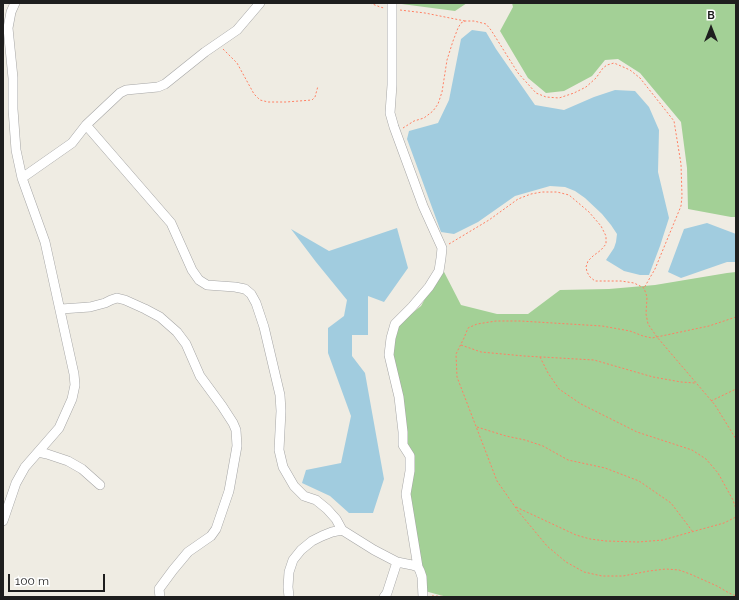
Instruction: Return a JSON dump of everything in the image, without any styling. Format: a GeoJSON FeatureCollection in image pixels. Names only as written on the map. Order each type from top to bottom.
{"type":"FeatureCollection","features":[{"type":"Feature","properties":{"kind":"street"},"geometry":{"type":"LineString","coordinates":[[3,521],[5,507],[16,483],[25,467],[59,428],[72,399],[75,385],[61,309],[45,242],[22,178],[16,150],[13,109],[13,78],[8,28],[11,12],[15,3]]}},
{"type":"Feature","properties":{"kind":"street"},"geometry":{"type":"LineString","coordinates":[[22,178],[72,143],[86,125],[120,93],[126,90],[158,88],[165,84],[205,52],[237,30],[260,3]]}},
{"type":"Feature","properties":{"kind":"street"},"geometry":{"type":"LineString","coordinates":[[391,6],[392,85],[390,113],[396,134],[423,206],[442,249],[439,271],[429,287],[395,324],[391,338],[389,355],[399,397],[404,432],[403,445],[410,456],[410,471],[406,494],[418,567],[422,578],[423,597]]}},
{"type":"Feature","properties":{"kind":"street"},"geometry":{"type":"LineString","coordinates":[[86,125],[171,223],[198,280],[207,286],[235,287],[245,289],[251,294],[256,303],[264,327],[280,395],[281,411],[279,450],[283,467],[294,486],[304,496],[316,500],[327,509],[336,519],[342,530],[397,562],[418,567]]}},
{"type":"Feature","properties":{"kind":"street"},"geometry":{"type":"LineString","coordinates":[[61,309],[90,307],[117,298],[125,300],[160,317],[177,332],[186,344],[200,376],[222,406],[236,430],[237,446],[229,491],[216,529],[211,536],[188,552],[173,570],[159,588],[160,597]]}},
{"type":"Feature","properties":{"kind":"street"},"geometry":{"type":"LineString","coordinates":[[38,452],[68,461],[82,469],[100,485]]}},
{"type":"Feature","properties":{"kind":"street"},"geometry":{"type":"LineString","coordinates":[[289,597],[289,572],[293,560],[301,550],[312,541],[332,532],[342,530]]}},
{"type":"Feature","properties":{"kind":"street"},"geometry":{"type":"LineString","coordinates":[[384,597],[387,593],[397,562]]}},
{"type":"Feature","properties":{"kind":"path"},"geometry":{"type":"LineString","coordinates":[[370,3],[380,7],[391,6],[486,24],[518,73],[536,93],[546,97],[559,98],[574,93],[586,87],[596,78],[603,68],[614,63],[630,70],[640,78],[674,121],[682,164],[681,206],[655,269],[644,288]]}},
{"type":"Feature","properties":{"kind":"path"},"geometry":{"type":"LineString","coordinates":[[396,134],[414,121],[424,118],[433,111],[438,104],[442,92],[447,60],[453,41],[461,23],[465,21]]}},
{"type":"Feature","properties":{"kind":"path"},"geometry":{"type":"LineString","coordinates":[[218,44],[237,63],[254,94],[260,100],[268,102],[286,102],[312,100],[315,97],[318,86]]}},
{"type":"Feature","properties":{"kind":"path"},"geometry":{"type":"LineString","coordinates":[[442,249],[489,220],[518,199],[542,192],[557,192],[569,196],[589,212],[602,226],[606,236],[606,244],[588,261],[586,272],[595,280],[634,283],[644,288],[647,297],[646,314],[648,324],[657,337],[715,405],[736,439]]}},
{"type":"Feature","properties":{"kind":"path"},"geometry":{"type":"LineString","coordinates":[[736,317],[709,326],[652,338],[630,331],[602,326],[496,321],[477,324],[468,328],[456,354],[457,377],[497,481],[515,507],[547,546],[566,562],[584,572],[602,576],[623,576],[661,570],[679,570],[717,586],[736,596]]}},
{"type":"Feature","properties":{"kind":"path"},"geometry":{"type":"LineString","coordinates":[[460,345],[481,352],[594,360],[653,377],[696,383]]}},
{"type":"Feature","properties":{"kind":"path"},"geometry":{"type":"LineString","coordinates":[[540,357],[548,373],[559,389],[581,404],[637,432],[692,450],[706,459],[718,474],[733,500],[736,509]]}},
{"type":"Feature","properties":{"kind":"path"},"geometry":{"type":"LineString","coordinates":[[711,401],[736,389]]}},
{"type":"Feature","properties":{"kind":"path"},"geometry":{"type":"LineString","coordinates":[[476,427],[526,440],[543,446],[568,460],[605,468],[639,481],[671,503],[693,532]]}},
{"type":"Feature","properties":{"kind":"path"},"geometry":{"type":"LineString","coordinates":[[515,507],[576,535],[606,541],[638,542],[663,540],[693,532],[736,517]]}},
{"type":"Feature","properties":{"kind":"path"},"geometry":{"type":"LineString","coordinates":[[423,597],[436,595],[457,597]]}},
{"type":"Feature","properties":{"kind":"green space"},"geometry":{"type":"Polygon","coordinates":[[[394,3],[467,3],[455,11],[394,3]]]}},
{"type":"Feature","properties":{"kind":"green space"},"geometry":{"type":"Polygon","coordinates":[[[512,3],[736,3],[736,217],[688,209],[687,168],[681,122],[640,73],[618,59],[605,60],[592,76],[564,91],[546,93],[528,78],[500,31],[513,7],[512,3]]]}},
{"type":"Feature","properties":{"kind":"green space"},"geometry":{"type":"Polygon","coordinates":[[[442,268],[461,305],[497,314],[528,314],[560,290],[609,289],[655,285],[736,272],[736,597],[447,597],[421,590],[390,331],[421,306],[442,268]]]}},
{"type":"Feature","properties":{"kind":"water"},"geometry":{"type":"Polygon","coordinates":[[[472,30],[486,32],[535,105],[564,110],[615,90],[635,91],[649,107],[659,130],[658,172],[669,218],[649,275],[640,275],[624,271],[606,260],[614,248],[617,234],[602,214],[585,198],[575,191],[565,187],[550,186],[515,196],[478,222],[454,234],[441,232],[407,139],[409,131],[438,123],[449,100],[461,39],[472,30]]]}},
{"type":"Feature","properties":{"kind":"water"},"geometry":{"type":"Polygon","coordinates":[[[707,223],[736,234],[736,262],[727,262],[681,278],[668,272],[684,229],[707,223]]]}},
{"type":"Feature","properties":{"kind":"water"},"geometry":{"type":"Polygon","coordinates":[[[397,228],[408,268],[384,302],[368,296],[368,335],[352,335],[352,356],[365,373],[384,479],[373,513],[349,513],[330,496],[302,483],[306,470],[341,463],[351,416],[328,353],[328,328],[344,316],[347,300],[291,229],[329,251],[397,228]]]}}]}
